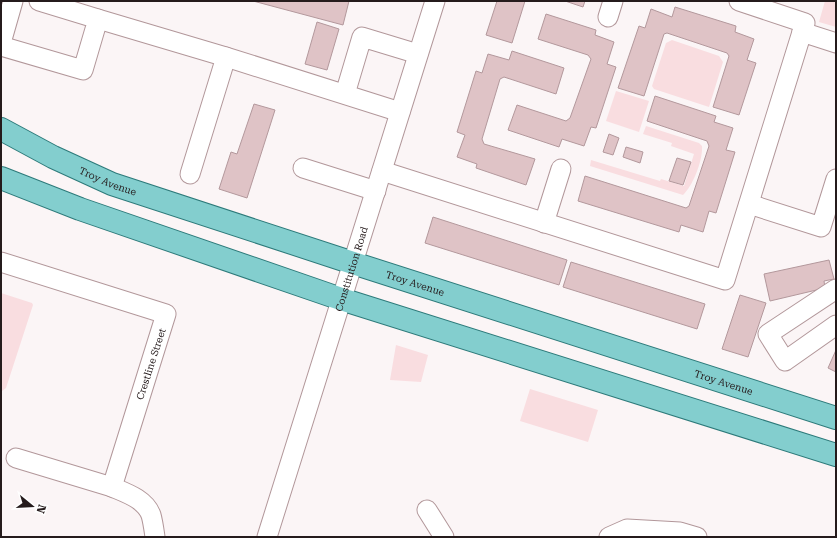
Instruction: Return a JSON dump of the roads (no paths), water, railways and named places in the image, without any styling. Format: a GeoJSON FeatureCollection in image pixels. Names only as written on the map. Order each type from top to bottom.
{"type":"FeatureCollection","features":[{"type":"Feature","properties":{"kind":"main road","name":"Troy Avenue"},"geometry":{"type":"LineString","coordinates":[[1,130],[53,157],[112,184],[836,418]]}},
{"type":"Feature","properties":{"kind":"main road"},"geometry":{"type":"LineString","coordinates":[[1,178],[80,209],[341,299],[836,455]]}},
{"type":"Feature","properties":{"kind":"street"},"geometry":{"type":"LineString","coordinates":[[1,43],[13,1]]}},
{"type":"Feature","properties":{"kind":"street"},"geometry":{"type":"LineString","coordinates":[[39,1],[226,57],[400,112]]}},
{"type":"Feature","properties":{"kind":"street","name":"Constitution Road"},"geometry":{"type":"LineString","coordinates":[[267,537],[435,1]]}},
{"type":"Feature","properties":{"kind":"street"},"geometry":{"type":"LineString","coordinates":[[382,171],[725,280],[805,23],[739,1]]}},
{"type":"Feature","properties":{"kind":"street"},"geometry":{"type":"LineString","coordinates":[[1,46],[83,70],[98,18]]}},
{"type":"Feature","properties":{"kind":"street"},"geometry":{"type":"LineString","coordinates":[[802,32],[836,43]]}},
{"type":"Feature","properties":{"kind":"street"},"geometry":{"type":"LineString","coordinates":[[345,94],[362,37],[418,54]]}},
{"type":"Feature","properties":{"kind":"street"},"geometry":{"type":"LineString","coordinates":[[190,174],[226,57]]}},
{"type":"Feature","properties":{"kind":"street"},"geometry":{"type":"LineString","coordinates":[[303,168],[376,191]]}},
{"type":"Feature","properties":{"kind":"street"},"geometry":{"type":"LineString","coordinates":[[544,223],[561,169]]}},
{"type":"Feature","properties":{"kind":"street"},"geometry":{"type":"LineString","coordinates":[[749,204],[821,226],[836,179]]}},
{"type":"Feature","properties":{"kind":"street","name":"Crestline Street"},"geometry":{"type":"LineString","coordinates":[[1,262],[166,314],[112,487]]}},
{"type":"Feature","properties":{"kind":"street"},"geometry":{"type":"LineString","coordinates":[[836,289],[768,334],[785,361],[836,324]]}},
{"type":"Feature","properties":{"kind":"street"},"geometry":{"type":"LineString","coordinates":[[16,458],[112,487],[133,496],[143,503],[151,515],[155,537]]}},
{"type":"Feature","properties":{"kind":"street"},"geometry":{"type":"LineString","coordinates":[[428,510],[444,537]]}},
{"type":"Feature","properties":{"kind":"street"},"geometry":{"type":"LineString","coordinates":[[609,537],[627,529],[680,532],[697,537]]}}]}
